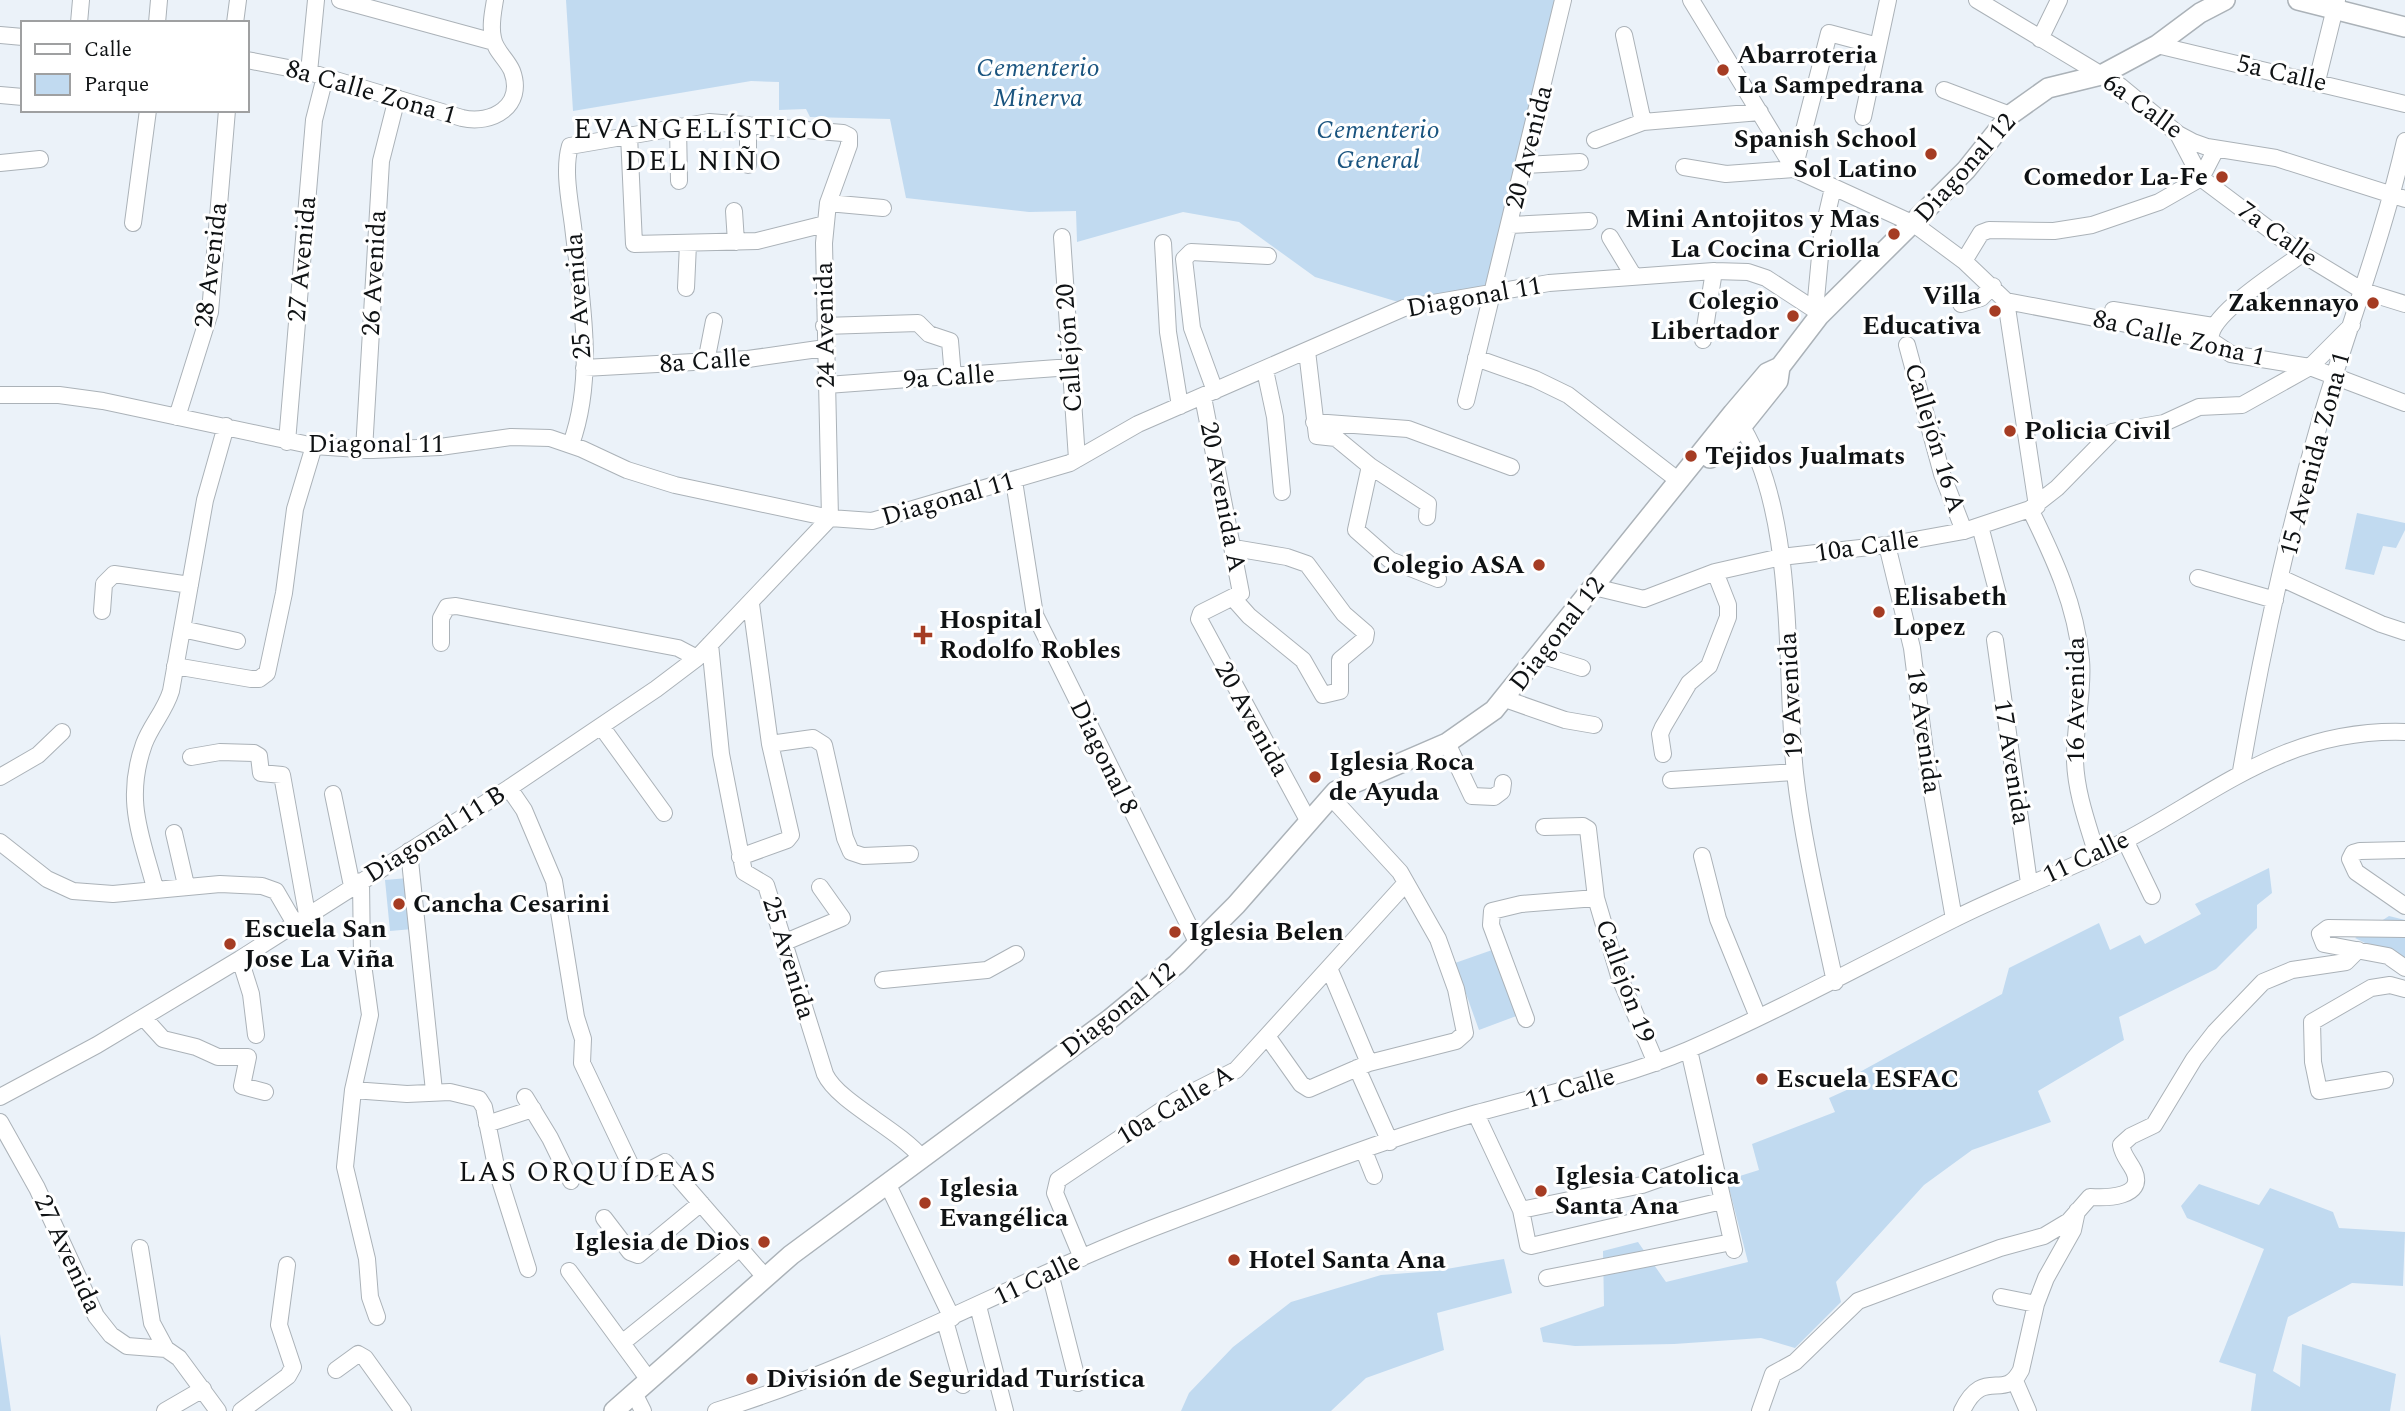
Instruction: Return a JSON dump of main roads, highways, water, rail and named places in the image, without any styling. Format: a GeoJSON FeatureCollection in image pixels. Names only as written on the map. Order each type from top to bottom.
{"type":"FeatureCollection","features":[{"type":"Feature","properties":{"kind":"main road","name":"Diagonal 12"},"geometry":{"type":"LineString","coordinates":[[614,1411],[765,1277],[921,1157],[1110,1018],[1198,944],[1330,796],[1362,777],[1447,743],[1480,723],[1505,699],[1679,481],[1738,420],[1767,373],[1780,367],[1817,313],[1914,225],[1966,170],[2010,114],[2048,88],[2101,75],[2157,45],[2200,13],[2225,0]]}},
{"type":"Feature","properties":{"kind":"main road"},"geometry":{"type":"LineString","coordinates":[[2298,0],[2336,6],[2405,27]]}},
{"type":"Feature","properties":{"kind":"place","name":"Abarroteria La Sampedrana"},"geometry":{"type":"Point","coordinates":[1723,70]}},
{"type":"Feature","properties":{"kind":"place","name":"Spanish School Sol Latino"},"geometry":{"type":"Point","coordinates":[1931,154]}},
{"type":"Feature","properties":{"kind":"place","name":"Comedor La-Fe"},"geometry":{"type":"Point","coordinates":[2222,177]}},
{"type":"Feature","properties":{"kind":"place","name":"Mini Antojitos y Mas La Cocina Criolla"},"geometry":{"type":"Point","coordinates":[1894,234]}},
{"type":"Feature","properties":{"kind":"place","name":"Zakennayo"},"geometry":{"type":"Point","coordinates":[2373,303]}},
{"type":"Feature","properties":{"kind":"place","name":"Villa Educativa"},"geometry":{"type":"Point","coordinates":[1995,311]}},
{"type":"Feature","properties":{"kind":"place","name":"Colegio Libertador"},"geometry":{"type":"Point","coordinates":[1793,316]}},
{"type":"Feature","properties":{"kind":"place","name":"Policia Civil"},"geometry":{"type":"Point","coordinates":[2010,431]}},
{"type":"Feature","properties":{"kind":"place","name":"Tejidos Jualmats"},"geometry":{"type":"Point","coordinates":[1691,456]}},
{"type":"Feature","properties":{"kind":"place","name":"Colegio ASA"},"geometry":{"type":"Point","coordinates":[1539,565]}},
{"type":"Feature","properties":{"kind":"place","name":"Elisabeth Lopez"},"geometry":{"type":"Point","coordinates":[1879,612]}},
{"type":"Feature","properties":{"kind":"place","name":"Hospital Rodolfo Robles"},"geometry":{"type":"Point","coordinates":[923,635]}},
{"type":"Feature","properties":{"kind":"place","name":"Iglesia Roca de Ayuda"},"geometry":{"type":"Point","coordinates":[1315,777]}},
{"type":"Feature","properties":{"kind":"place","name":"Cancha Cesarini"},"geometry":{"type":"Point","coordinates":[399,904]}},
{"type":"Feature","properties":{"kind":"place","name":"Iglesia Belen"},"geometry":{"type":"Point","coordinates":[1175,932]}},
{"type":"Feature","properties":{"kind":"place","name":"Escuela San Jose La Viña"},"geometry":{"type":"Point","coordinates":[230,944]}},
{"type":"Feature","properties":{"kind":"place","name":"Escuela ESFAC"},"geometry":{"type":"Point","coordinates":[1762,1079]}},
{"type":"Feature","properties":{"kind":"place","name":"Iglesia Catolica Santa Ana"},"geometry":{"type":"Point","coordinates":[1541,1191]}},
{"type":"Feature","properties":{"kind":"place","name":"Iglesia Evangélica"},"geometry":{"type":"Point","coordinates":[925,1203]}},
{"type":"Feature","properties":{"kind":"place","name":"Iglesia de Dios"},"geometry":{"type":"Point","coordinates":[764,1242]}},
{"type":"Feature","properties":{"kind":"place","name":"Hotel Santa Ana"},"geometry":{"type":"Point","coordinates":[1234,1260]}},
{"type":"Feature","properties":{"kind":"place","name":"División de Seguridad Turística"},"geometry":{"type":"Point","coordinates":[752,1379]}},
{"type":"Feature","properties":{"kind":"district","name":"EVANGELÍSTICO DEL NIÑO"},"geometry":{"type":"Point","coordinates":[704,145]}},
{"type":"Feature","properties":{"kind":"district","name":"LAS ORQUÍDEAS"},"geometry":{"type":"Point","coordinates":[588,1172]}},
{"type":"Feature","properties":{"kind":"park label","name":"Cementerio Minerva"},"geometry":{"type":"Point","coordinates":[1038,83]}},
{"type":"Feature","properties":{"kind":"park label","name":"Cementerio General"},"geometry":{"type":"Point","coordinates":[1378,145]}}]}
